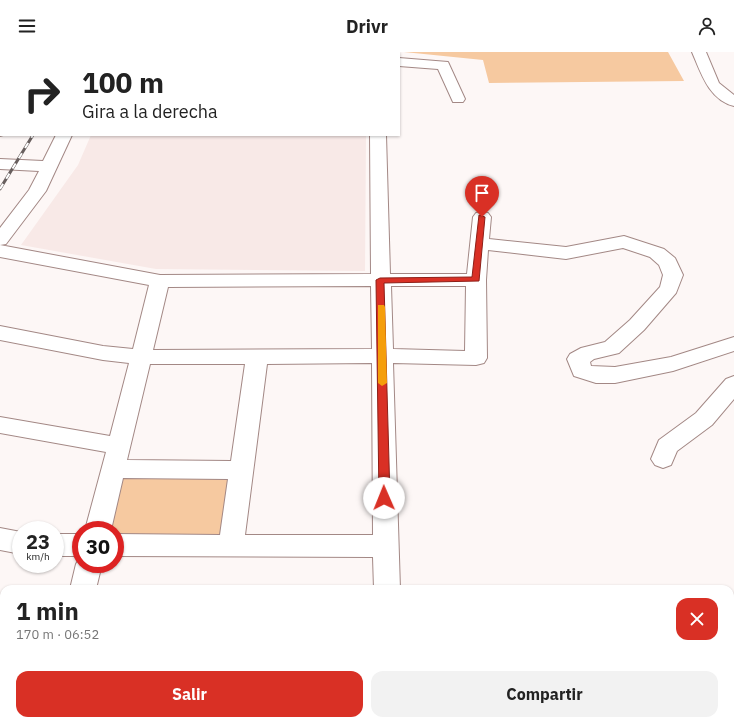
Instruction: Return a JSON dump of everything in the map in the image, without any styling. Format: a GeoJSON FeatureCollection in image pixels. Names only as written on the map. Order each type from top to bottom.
{"type":"FeatureCollection","features":[{"type":"Feature","properties":{"kind":"street"},"geometry":{"type":"LineString","coordinates":[[699,52],[713,85],[734,102]]}},
{"type":"Feature","properties":{"kind":"street"},"geometry":{"type":"LineString","coordinates":[[400,62],[443,65],[458,100]]}},
{"type":"Feature","properties":{"kind":"street"},"geometry":{"type":"LineString","coordinates":[[0,240],[37,190],[64,136]]}},
{"type":"Feature","properties":{"kind":"street"},"geometry":{"type":"LineString","coordinates":[[378,136],[387,585]]}},
{"type":"Feature","properties":{"kind":"street"},"geometry":{"type":"LineString","coordinates":[[0,164],[50,166]]}},
{"type":"Feature","properties":{"kind":"street"},"geometry":{"type":"LineString","coordinates":[[0,333],[103,353],[142,357],[257,358],[382,356],[476,358],[476,280],[482,217]]}},
{"type":"Feature","properties":{"kind":"street"},"geometry":{"type":"LineString","coordinates":[[480,244],[566,253],[624,242],[657,253],[668,262],[673,275],[669,289],[637,325],[612,348],[588,353],[578,359],[582,372],[596,375],[615,375],[672,364],[734,344]]}},
{"type":"Feature","properties":{"kind":"street"},"geometry":{"type":"LineString","coordinates":[[0,251],[160,281],[476,280]]}},
{"type":"Feature","properties":{"kind":"street"},"geometry":{"type":"LineString","coordinates":[[100,521],[160,281]]}},
{"type":"Feature","properties":{"kind":"street"},"geometry":{"type":"LineString","coordinates":[[231,544],[257,358]]}},
{"type":"Feature","properties":{"kind":"street"},"geometry":{"type":"LineString","coordinates":[[663,458],[667,446],[704,419],[734,384]]}},
{"type":"Feature","properties":{"kind":"street"},"geometry":{"type":"LineString","coordinates":[[0,425],[116,457],[241,470]]}},
{"type":"Feature","properties":{"kind":"street"},"geometry":{"type":"LineString","coordinates":[[0,539],[12,541]]}},
{"type":"Feature","properties":{"kind":"street"},"geometry":{"type":"LineString","coordinates":[[124,545],[231,544],[385,546]]}},
{"type":"Feature","properties":{"kind":"street"},"geometry":{"type":"LineString","coordinates":[[84,585],[87,573]]}},
{"type":"Feature","properties":{"kind":"shaded area"},"geometry":{"type":"Polygon","coordinates":[[[404,52],[668,52],[684,81],[489,83],[483,60],[404,52]]]}},
{"type":"Feature","properties":{"kind":"shaded area"},"geometry":{"type":"Polygon","coordinates":[[[91,136],[366,136],[365,271],[156,269],[21,245],[78,165],[91,136]]]}},
{"type":"Feature","properties":{"kind":"shaded area"},"geometry":{"type":"Polygon","coordinates":[[[229,475],[224,535],[124,538],[124,521],[108,521],[120,477],[229,475]]]}},
{"type":"Feature","properties":{"kind":"railway"},"geometry":{"type":"LineString","coordinates":[[0,189],[32,136]]}},
{"type":"Feature","properties":{"kind":"slow traffic"},"geometry":{"type":"LineString","coordinates":[[381,307],[382,383]]}},
{"type":"Feature","properties":{"kind":"route"},"geometry":{"type":"LineString","coordinates":[[384,498],[380,280],[476,280],[482,217]]}}]}
